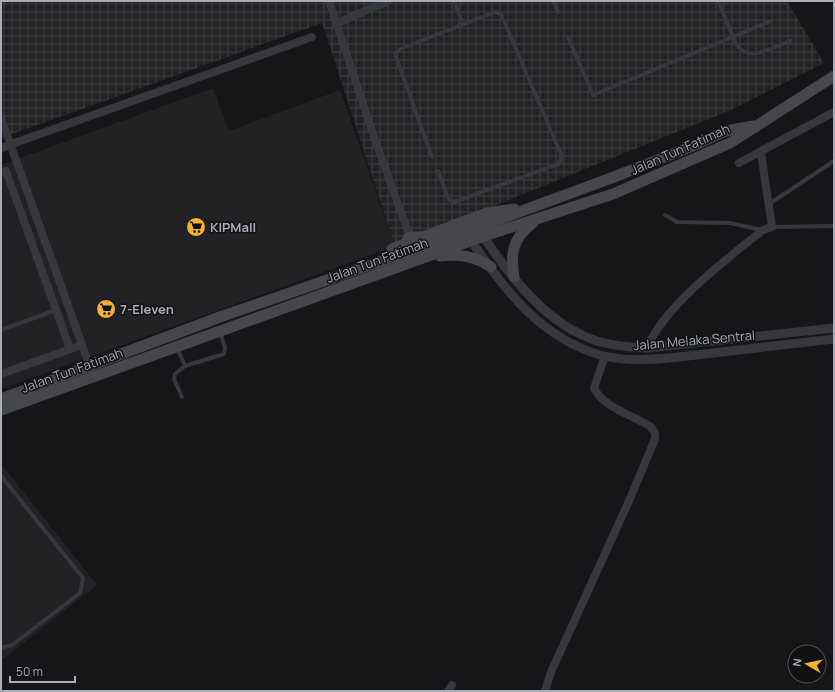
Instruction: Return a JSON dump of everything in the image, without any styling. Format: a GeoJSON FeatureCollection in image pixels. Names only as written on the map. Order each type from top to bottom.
{"type":"FeatureCollection","features":[{"type":"Feature","properties":{"kind":"main road","name":"Jalan Tun Fatimah"},"geometry":{"type":"LineString","coordinates":[[1,410],[484,236],[541,219],[613,194],[730,143],[757,125],[791,106],[834,76]]}},
{"type":"Feature","properties":{"kind":"main road","name":"Jalan Tun Fatimah"},"geometry":{"type":"LineString","coordinates":[[1,399],[382,259],[465,231],[681,151],[726,131],[757,125]]}},
{"type":"Feature","properties":{"kind":"main road"},"geometry":{"type":"LineString","coordinates":[[382,259],[384,254],[405,244],[410,237],[422,237],[487,213],[507,209],[522,209]]}},
{"type":"Feature","properties":{"kind":"main road"},"geometry":{"type":"LineString","coordinates":[[514,277],[512,253],[515,243],[528,227],[541,219]]}},
{"type":"Feature","properties":{"kind":"main road"},"geometry":{"type":"LineString","coordinates":[[423,258],[465,256],[474,258],[491,267]]}},
{"type":"Feature","properties":{"kind":"street"},"geometry":{"type":"LineString","coordinates":[[329,1],[373,134],[410,237]]}},
{"type":"Feature","properties":{"kind":"street"},"geometry":{"type":"LineString","coordinates":[[337,23],[388,1]]}},
{"type":"Feature","properties":{"kind":"street"},"geometry":{"type":"LineString","coordinates":[[1,148],[312,37]]}},
{"type":"Feature","properties":{"kind":"street"},"geometry":{"type":"LineString","coordinates":[[739,163],[761,153],[834,112]]}},
{"type":"Feature","properties":{"kind":"street"},"geometry":{"type":"LineString","coordinates":[[1,118],[90,367]]}},
{"type":"Feature","properties":{"kind":"street"},"geometry":{"type":"LineString","coordinates":[[648,348],[654,332],[661,322],[700,283],[763,230],[772,227],[761,153]]}},
{"type":"Feature","properties":{"kind":"street"},"geometry":{"type":"LineString","coordinates":[[3,172],[70,349]]}},
{"type":"Feature","properties":{"kind":"street","name":"Jalan Melaka Sentral"},"geometry":{"type":"LineString","coordinates":[[478,226],[514,277],[549,313],[564,326],[583,336],[622,346],[648,348],[834,328]]}},
{"type":"Feature","properties":{"kind":"street","name":"Jalan Melaka Sentral"},"geometry":{"type":"LineString","coordinates":[[465,231],[516,300],[545,327],[583,350],[621,359],[654,359],[834,339]]}},
{"type":"Feature","properties":{"kind":"street"},"geometry":{"type":"LineString","coordinates":[[1,374],[82,345]]}},
{"type":"Feature","properties":{"kind":"street"},"geometry":{"type":"LineString","coordinates":[[545,691],[551,672],[655,439],[655,433],[651,427],[613,406],[597,395],[594,388],[595,383],[605,356]]}},
{"type":"Feature","properties":{"kind":"lane"},"geometry":{"type":"LineString","coordinates":[[454,1],[461,19],[459,26]]}},
{"type":"Feature","properties":{"kind":"lane"},"geometry":{"type":"LineString","coordinates":[[554,1],[558,12]]}},
{"type":"Feature","properties":{"kind":"lane"},"geometry":{"type":"LineString","coordinates":[[718,1],[732,36],[737,46],[742,51],[748,54],[754,54],[790,41]]}},
{"type":"Feature","properties":{"kind":"lane"},"geometry":{"type":"LineString","coordinates":[[432,157],[395,54],[400,49],[495,12],[501,14],[561,154],[561,160],[558,164],[454,202],[449,200],[438,171]]}},
{"type":"Feature","properties":{"kind":"lane"},"geometry":{"type":"LineString","coordinates":[[568,37],[593,95],[771,21]]}},
{"type":"Feature","properties":{"kind":"lane"},"geometry":{"type":"LineString","coordinates":[[769,204],[834,161]]}},
{"type":"Feature","properties":{"kind":"lane"},"geometry":{"type":"LineString","coordinates":[[665,215],[677,222],[730,223],[763,230]]}},
{"type":"Feature","properties":{"kind":"lane"},"geometry":{"type":"LineString","coordinates":[[772,227],[834,226]]}},
{"type":"Feature","properties":{"kind":"lane"},"geometry":{"type":"LineString","coordinates":[[1,330],[56,310]]}},
{"type":"Feature","properties":{"kind":"lane"},"geometry":{"type":"LineString","coordinates":[[182,397],[174,379],[175,374],[186,366],[224,354],[225,348],[220,331]]}},
{"type":"Feature","properties":{"kind":"lane"},"geometry":{"type":"LineString","coordinates":[[176,348],[186,366]]}},
{"type":"Feature","properties":{"kind":"lane"},"geometry":{"type":"LineString","coordinates":[[1,476],[83,578],[80,593],[12,645],[1,648]]}},
{"type":"Feature","properties":{"kind":"shaded area"},"geometry":{"type":"Polygon","coordinates":[[[1,1],[787,1],[824,63],[731,110],[395,246],[322,23],[1,138],[1,1]]]}},
{"type":"Feature","properties":{"kind":"shaded area"},"geometry":{"type":"Polygon","coordinates":[[[213,88],[229,131],[340,90],[395,246],[1,389],[1,165],[213,88]]]}},
{"type":"Feature","properties":{"kind":"shaded area"},"geometry":{"type":"Polygon","coordinates":[[[1,464],[97,585],[2,660],[1,658],[1,464]]]}},
{"type":"Feature","properties":{"kind":"place","name":"KIPMall"},"geometry":{"type":"Point","coordinates":[196,227]}},
{"type":"Feature","properties":{"kind":"place","name":"7-Eleven"},"geometry":{"type":"Point","coordinates":[106,309]}}]}
